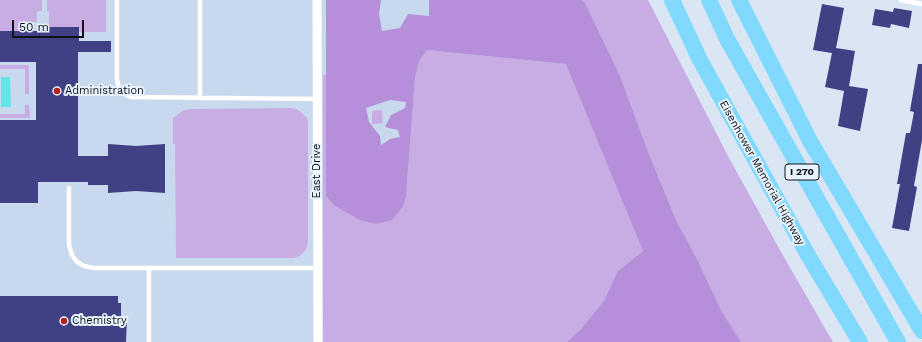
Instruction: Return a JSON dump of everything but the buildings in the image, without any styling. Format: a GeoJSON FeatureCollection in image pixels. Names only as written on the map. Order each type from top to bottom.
{"type":"FeatureCollection","features":[{"type":"Feature","properties":{"kind":"highway","name":"Eisenhower Memorial Highway"},"geometry":{"type":"LineString","coordinates":[[672,0],[700,60],[809,257],[860,342]]}},
{"type":"Feature","properties":{"kind":"highway","name":"I 270"},"geometry":{"type":"LineString","coordinates":[[709,0],[727,39],[898,342]]}},
{"type":"Feature","properties":{"kind":"highway","name":"I 270"},"geometry":{"type":"LineString","coordinates":[[739,0],[810,141],[922,330]]}},
{"type":"Feature","properties":{"kind":"street","name":"East Drive"},"geometry":{"type":"LineString","coordinates":[[317,0],[318,342]]}},
{"type":"Feature","properties":{"kind":"lane"},"geometry":{"type":"LineString","coordinates":[[117,0],[117,80],[119,88],[124,94],[139,98],[317,99]]}},
{"type":"Feature","properties":{"kind":"lane"},"geometry":{"type":"LineString","coordinates":[[200,0],[200,98]]}},
{"type":"Feature","properties":{"kind":"lane"},"geometry":{"type":"LineString","coordinates":[[901,0],[922,4]]}},
{"type":"Feature","properties":{"kind":"lane"},"geometry":{"type":"LineString","coordinates":[[69,188],[69,245],[72,255],[77,262],[84,266],[94,268],[318,268]]}},
{"type":"Feature","properties":{"kind":"lane"},"geometry":{"type":"LineString","coordinates":[[149,268],[149,342]]}},
{"type":"Feature","properties":{"kind":"shaded area"},"geometry":{"type":"Polygon","coordinates":[[[0,0],[608,0],[804,342],[0,342],[0,0]]]}},
{"type":"Feature","properties":{"kind":"shaded area"},"geometry":{"type":"Polygon","coordinates":[[[0,0],[42,0],[42,11],[37,11],[37,22],[24,22],[24,31],[0,31],[0,0]]]}},
{"type":"Feature","properties":{"kind":"shaded area"},"geometry":{"type":"Polygon","coordinates":[[[47,0],[106,0],[106,32],[79,32],[78,27],[49,27],[47,0]]]}},
{"type":"Feature","properties":{"kind":"shaded area"},"geometry":{"type":"Polygon","coordinates":[[[326,0],[381,0],[379,14],[382,31],[400,28],[408,14],[429,16],[429,0],[582,0],[585,3],[620,76],[649,154],[676,220],[697,259],[722,312],[741,342],[567,342],[581,329],[605,299],[617,272],[643,251],[566,64],[427,50],[419,61],[415,78],[406,197],[403,206],[392,220],[376,224],[360,220],[335,206],[326,196],[326,0]],[[390,100],[366,108],[369,122],[380,136],[381,145],[390,139],[400,137],[398,130],[385,127],[391,115],[405,108],[406,102],[390,100]]]}},
{"type":"Feature","properties":{"kind":"shaded area"},"geometry":{"type":"Polygon","coordinates":[[[582,0],[648,0],[729,158],[833,342],[741,342],[722,312],[697,259],[676,220],[649,154],[620,76],[582,0]]]}},
{"type":"Feature","properties":{"kind":"shaded area"},"geometry":{"type":"Polygon","coordinates":[[[427,50],[567,64],[643,251],[617,272],[605,299],[581,329],[567,342],[323,342],[323,75],[326,75],[327,196],[403,206],[406,197],[415,78],[419,61],[427,50]]]}},
{"type":"Feature","properties":{"kind":"shaded area"},"geometry":{"type":"Polygon","coordinates":[[[0,65],[29,65],[29,94],[25,94],[25,69],[0,69],[0,65]]]}},
{"type":"Feature","properties":{"kind":"shaded area"},"geometry":{"type":"Polygon","coordinates":[[[25,105],[29,105],[30,118],[0,118],[0,114],[25,114],[25,105]]]}},
{"type":"Feature","properties":{"kind":"shaded area"},"geometry":{"type":"Polygon","coordinates":[[[290,108],[301,112],[307,118],[308,123],[308,242],[306,250],[298,257],[292,258],[176,258],[175,144],[173,144],[173,118],[184,110],[193,109],[290,108]]]}},
{"type":"Feature","properties":{"kind":"shaded area"},"geometry":{"type":"Polygon","coordinates":[[[382,110],[383,123],[372,124],[372,111],[382,110]]]}},
{"type":"Feature","properties":{"kind":"water"},"geometry":{"type":"Polygon","coordinates":[[[1,77],[10,77],[11,107],[1,107],[1,77]]]}},
{"type":"Feature","properties":{"kind":"place","name":"Administration"},"geometry":{"type":"Point","coordinates":[57,91]}},
{"type":"Feature","properties":{"kind":"place","name":"Chemistry"},"geometry":{"type":"Point","coordinates":[64,321]}}]}
